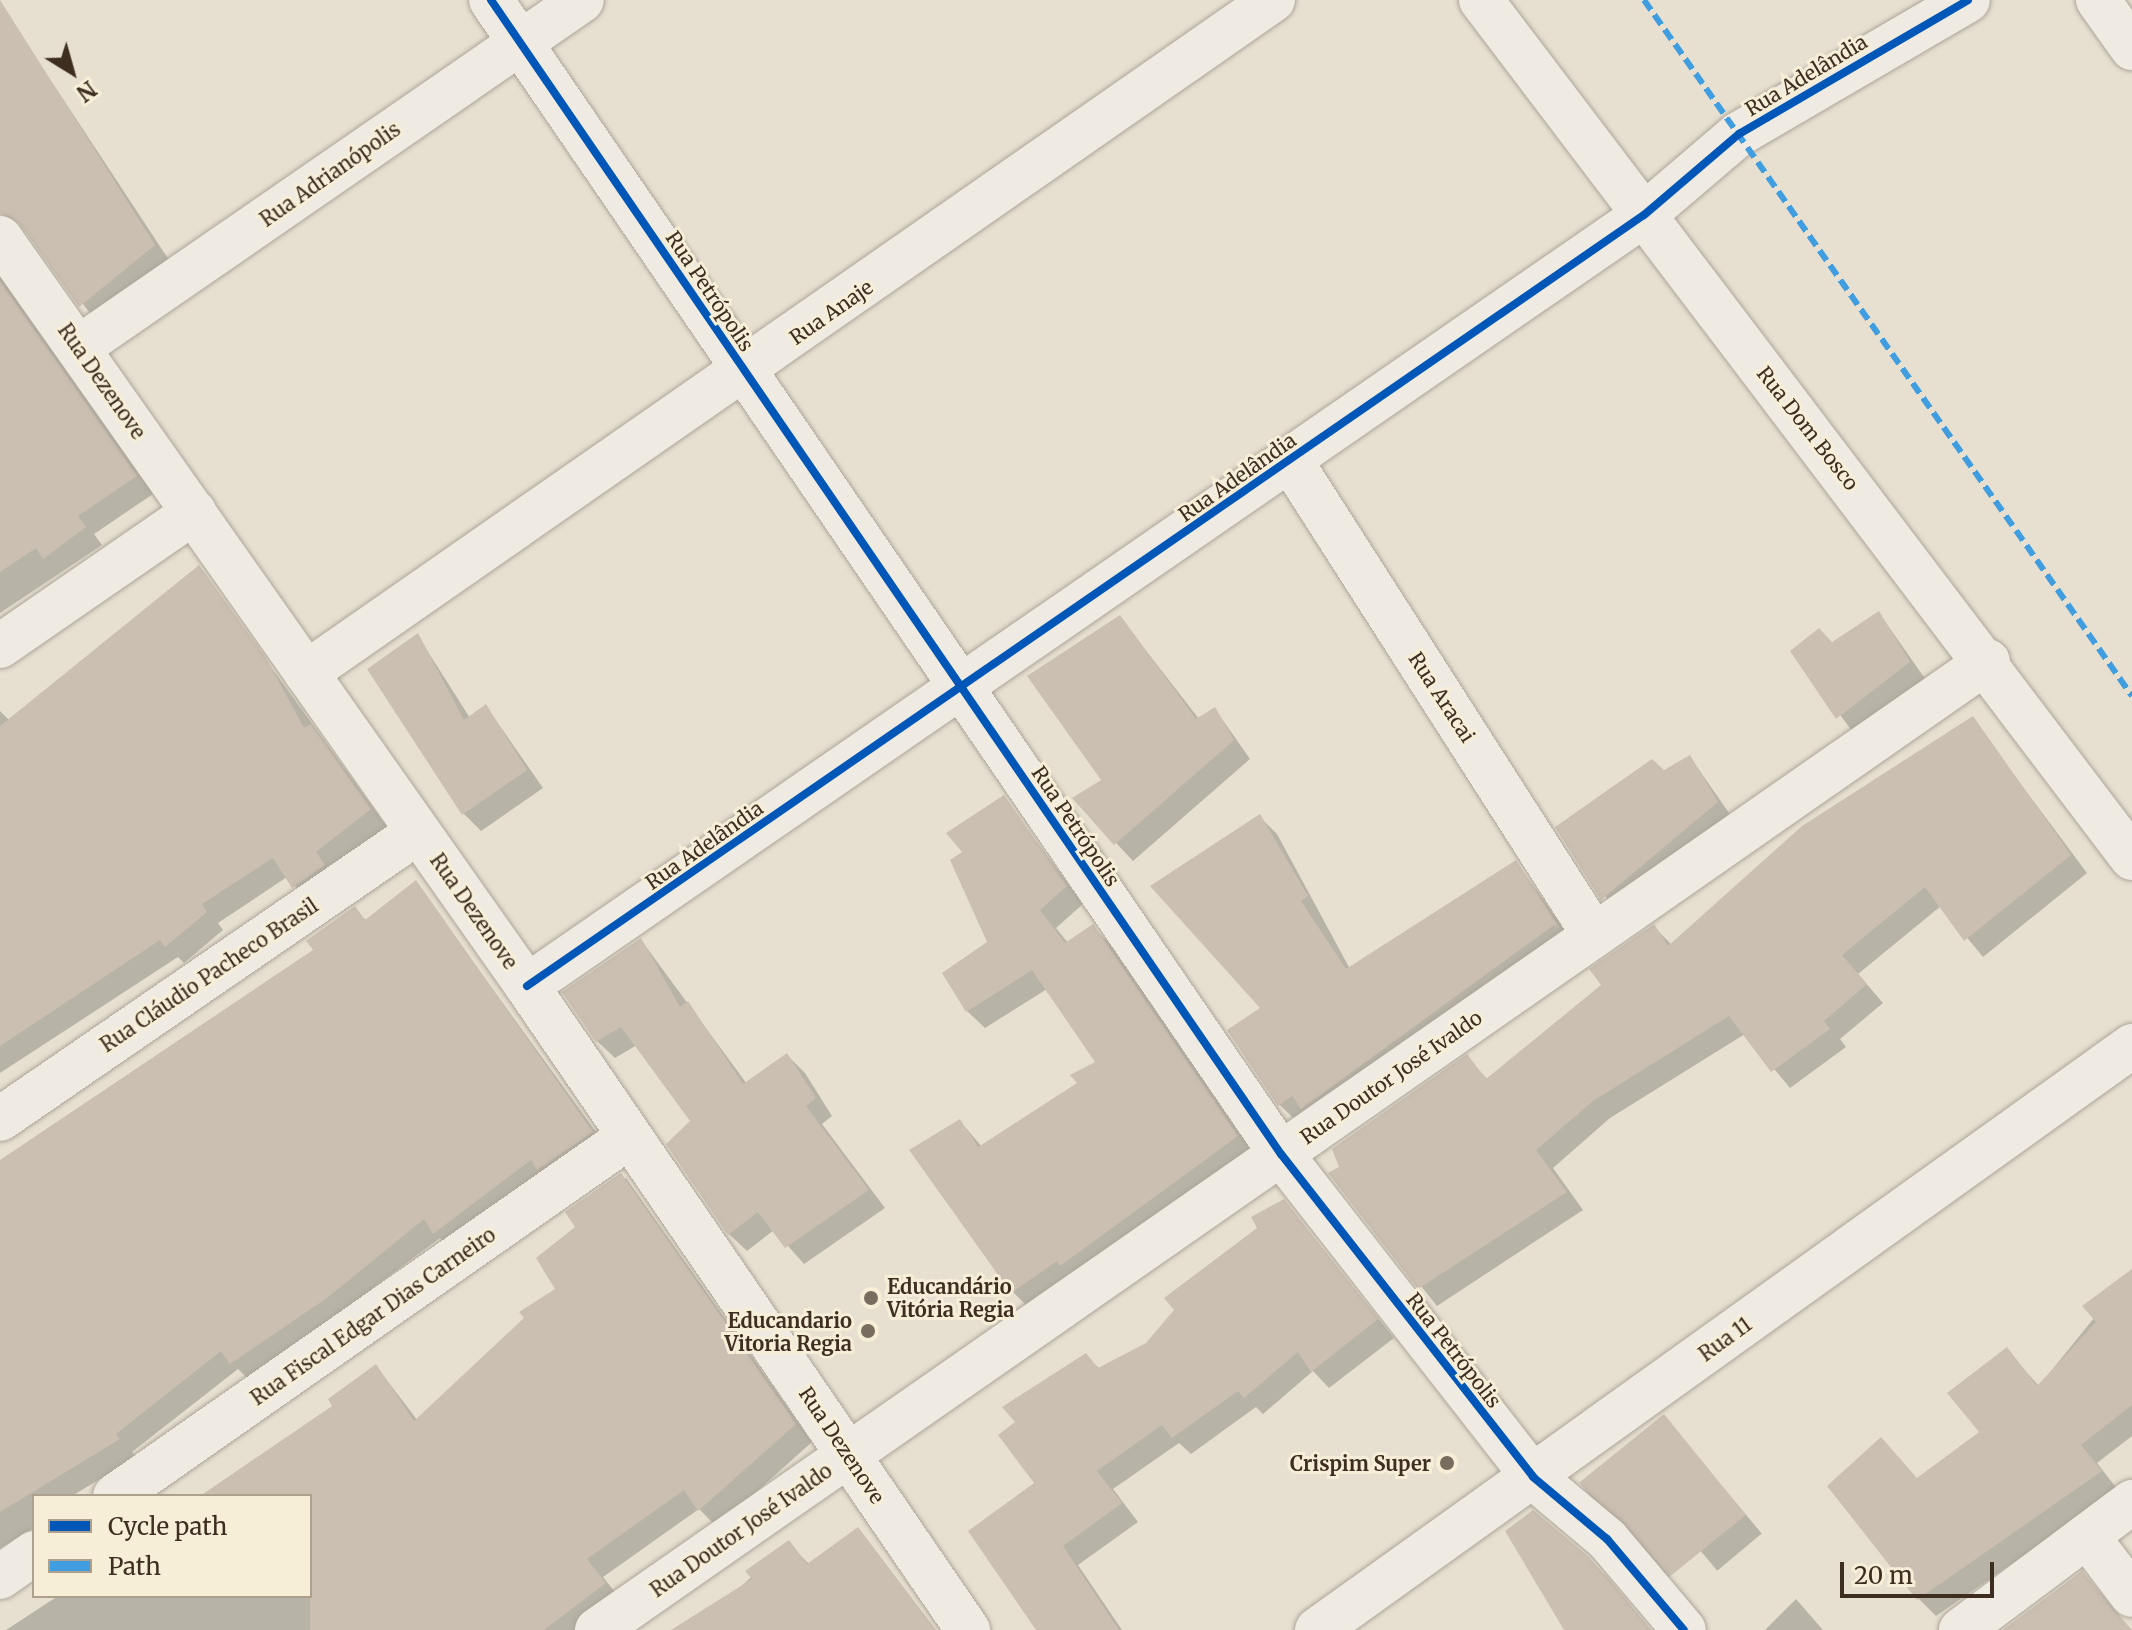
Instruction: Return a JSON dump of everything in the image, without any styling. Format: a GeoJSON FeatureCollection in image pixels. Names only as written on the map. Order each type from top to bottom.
{"type":"FeatureCollection","features":[{"type":"Feature","properties":{"kind":"street","name":"Rua Petrópolis"},"geometry":{"type":"LineString","coordinates":[[491,0],[1281,1154],[1533,1477],[1607,1539],[1684,1630]]}},
{"type":"Feature","properties":{"kind":"street","name":"Rua Adrianópolis"},"geometry":{"type":"LineString","coordinates":[[78,348],[582,0]]}},
{"type":"Feature","properties":{"kind":"street","name":"Rua Anaje"},"geometry":{"type":"LineString","coordinates":[[306,673],[747,372],[1273,0]]}},
{"type":"Feature","properties":{"kind":"street","name":"Rua Dom Bosco"},"geometry":{"type":"LineString","coordinates":[[1481,0],[1988,661],[2125,833]]}},
{"type":"Feature","properties":{"kind":"street","name":"Rua Adelândia"},"geometry":{"type":"LineString","coordinates":[[527,986],[1644,215],[1739,134],[1968,0]]}},
{"type":"Feature","properties":{"kind":"street"},"geometry":{"type":"LineString","coordinates":[[2098,0],[2132,48]]}},
{"type":"Feature","properties":{"kind":"street","name":"Rua Dezenove"},"geometry":{"type":"LineString","coordinates":[[0,238],[527,986],[968,1630]]}},
{"type":"Feature","properties":{"kind":"street","name":"Rua Aracai"},"geometry":{"type":"LineString","coordinates":[[1290,460],[1594,935]]}},
{"type":"Feature","properties":{"kind":"street"},"geometry":{"type":"LineString","coordinates":[[0,646],[194,512]]}},
{"type":"Feature","properties":{"kind":"street","name":"Rua Doutor José Ivaldo"},"geometry":{"type":"LineString","coordinates":[[597,1630],[1988,661]]}},
{"type":"Feature","properties":{"kind":"street","name":"Rua Cláudio Pacheco Brasil"},"geometry":{"type":"LineString","coordinates":[[0,1119],[418,832]]}},
{"type":"Feature","properties":{"kind":"street","name":"Rua 11"},"geometry":{"type":"LineString","coordinates":[[1317,1630],[2132,1046]]}},
{"type":"Feature","properties":{"kind":"street","name":"Rua Fiscal Edgar Dias Carneiro"},"geometry":{"type":"LineString","coordinates":[[118,1494],[630,1136]]}},
{"type":"Feature","properties":{"kind":"street"},"geometry":{"type":"LineString","coordinates":[[1961,1630],[2132,1502]]}},
{"type":"Feature","properties":{"kind":"street"},"geometry":{"type":"LineString","coordinates":[[2087,1536],[2132,1595]]}},
{"type":"Feature","properties":{"kind":"street"},"geometry":{"type":"LineString","coordinates":[[0,1577],[32,1554]]}},
{"type":"Feature","properties":{"kind":"building"},"geometry":{"type":"Polygon","coordinates":[[[0,0],[155,245],[79,307],[20,224],[0,213],[0,0]]]}},
{"type":"Feature","properties":{"kind":"building"},"geometry":{"type":"Polygon","coordinates":[[[0,281],[137,476],[78,516],[86,527],[43,559],[36,548],[0,572],[0,281]]]}},
{"type":"Feature","properties":{"kind":"building"},"geometry":{"type":"Polygon","coordinates":[[[199,565],[266,658],[304,728],[311,724],[371,809],[316,852],[325,865],[292,888],[273,858],[202,904],[207,912],[165,947],[160,940],[0,1046],[0,726],[199,565]]]}},
{"type":"Feature","properties":{"kind":"building"},"geometry":{"type":"Polygon","coordinates":[[[1879,611],[1910,662],[1836,719],[1790,651],[1819,628],[1832,642],[1879,611]]]}},
{"type":"Feature","properties":{"kind":"building"},"geometry":{"type":"Polygon","coordinates":[[[1120,615],[1196,719],[1215,707],[1234,740],[1114,845],[1072,798],[1101,780],[1027,676],[1120,615]]]}},
{"type":"Feature","properties":{"kind":"building"},"geometry":{"type":"Polygon","coordinates":[[[418,633],[464,720],[486,704],[527,770],[462,815],[367,669],[418,633]]]}},
{"type":"Feature","properties":{"kind":"building"},"geometry":{"type":"Polygon","coordinates":[[[1973,716],[2071,855],[1964,941],[1925,887],[1842,955],[1867,984],[1824,1021],[1830,1029],[1771,1072],[1729,1016],[1593,1101],[1536,1150],[1567,1192],[1418,1289],[1328,1173],[1339,1167],[1332,1149],[1467,1054],[1486,1079],[1601,985],[1589,969],[1654,924],[1668,946],[1802,826],[1973,716]]]}},
{"type":"Feature","properties":{"kind":"building"},"geometry":{"type":"Polygon","coordinates":[[[1690,755],[1718,802],[1601,900],[1555,827],[1652,759],[1664,770],[1690,755]]]}},
{"type":"Feature","properties":{"kind":"building"},"geometry":{"type":"Polygon","coordinates":[[[1004,795],[1067,886],[1040,910],[1065,943],[1093,924],[1238,1136],[1060,1266],[1057,1261],[1011,1293],[909,1150],[960,1119],[978,1147],[1077,1083],[1070,1075],[1095,1062],[1032,970],[966,1012],[942,973],[987,942],[950,860],[962,852],[946,833],[1004,795]]]}},
{"type":"Feature","properties":{"kind":"building"},"geometry":{"type":"Polygon","coordinates":[[[1260,814],[1308,896],[1301,901],[1346,969],[1516,860],[1560,929],[1554,925],[1301,1109],[1292,1096],[1278,1106],[1227,1030],[1260,1008],[1150,886],[1260,814]]]}},
{"type":"Feature","properties":{"kind":"building"},"geometry":{"type":"Polygon","coordinates":[[[416,880],[593,1132],[537,1170],[531,1160],[433,1234],[424,1219],[327,1298],[230,1364],[221,1351],[116,1434],[120,1439],[0,1512],[0,1160],[313,950],[306,941],[355,906],[365,920],[416,880]]]}},
{"type":"Feature","properties":{"kind":"building"},"geometry":{"type":"Polygon","coordinates":[[[641,938],[680,1007],[688,1001],[743,1084],[787,1053],[816,1098],[806,1106],[869,1190],[785,1248],[758,1212],[728,1235],[666,1144],[690,1121],[621,1027],[596,1042],[562,992],[641,938]]]}},
{"type":"Feature","properties":{"kind":"building"},"geometry":{"type":"Polygon","coordinates":[[[621,1173],[796,1424],[698,1511],[684,1490],[587,1559],[606,1583],[544,1630],[310,1630],[312,1494],[203,1494],[332,1406],[328,1399],[376,1364],[414,1421],[524,1318],[519,1312],[555,1289],[536,1258],[575,1227],[565,1212],[621,1173]]]}},
{"type":"Feature","properties":{"kind":"building"},"geometry":{"type":"Polygon","coordinates":[[[1284,1199],[1378,1319],[1311,1372],[1298,1352],[1244,1398],[1238,1391],[1172,1438],[1162,1425],[1097,1471],[1122,1503],[1063,1546],[1119,1630],[1036,1630],[968,1531],[1034,1483],[998,1435],[1015,1422],[1002,1407],[1086,1353],[1098,1368],[1146,1343],[1174,1310],[1164,1298],[1257,1228],[1251,1217],[1284,1199]]]}},
{"type":"Feature","properties":{"kind":"building"},"geometry":{"type":"Polygon","coordinates":[[[2132,1269],[2132,1405],[2081,1445],[2102,1471],[1917,1600],[1827,1486],[1881,1437],[1917,1478],[1979,1432],[1947,1393],[2007,1347],[2037,1386],[2096,1322],[2082,1306],[2132,1269]]]}},
{"type":"Feature","properties":{"kind":"building"},"geometry":{"type":"Polygon","coordinates":[[[1664,1414],[1746,1515],[1661,1584],[1579,1483],[1664,1414]]]}},
{"type":"Feature","properties":{"kind":"building"},"geometry":{"type":"Polygon","coordinates":[[[1533,1510],[1589,1557],[1651,1630],[1564,1630],[1505,1531],[1533,1510]]]}},
{"type":"Feature","properties":{"kind":"building"},"geometry":{"type":"Polygon","coordinates":[[[858,1527],[936,1630],[671,1630],[752,1579],[745,1571],[789,1540],[807,1564],[858,1527]]]}},
{"type":"Feature","properties":{"kind":"building"},"geometry":{"type":"Polygon","coordinates":[[[2082,1571],[2132,1630],[2003,1630],[2082,1571]]]}},
{"type":"Feature","properties":{"kind":"marked path"},"geometry":{"type":"LineString","coordinates":[[1644,0],[2132,696]]}},
{"type":"Feature","properties":{"kind":"cycle path"},"geometry":{"type":"LineString","coordinates":[[491,0],[1281,1154],[1533,1477],[1607,1539],[1684,1630]]}},
{"type":"Feature","properties":{"kind":"cycle path"},"geometry":{"type":"LineString","coordinates":[[527,986],[1644,215],[1739,134],[1968,0]]}},
{"type":"Feature","properties":{"kind":"place","name":"Educandário Vitória Regia"},"geometry":{"type":"Point","coordinates":[871,1298]}},
{"type":"Feature","properties":{"kind":"place","name":"Educandario Vitoria Regia"},"geometry":{"type":"Point","coordinates":[868,1331]}},
{"type":"Feature","properties":{"kind":"place","name":"Crispim Super"},"geometry":{"type":"Point","coordinates":[1447,1463]}}]}
